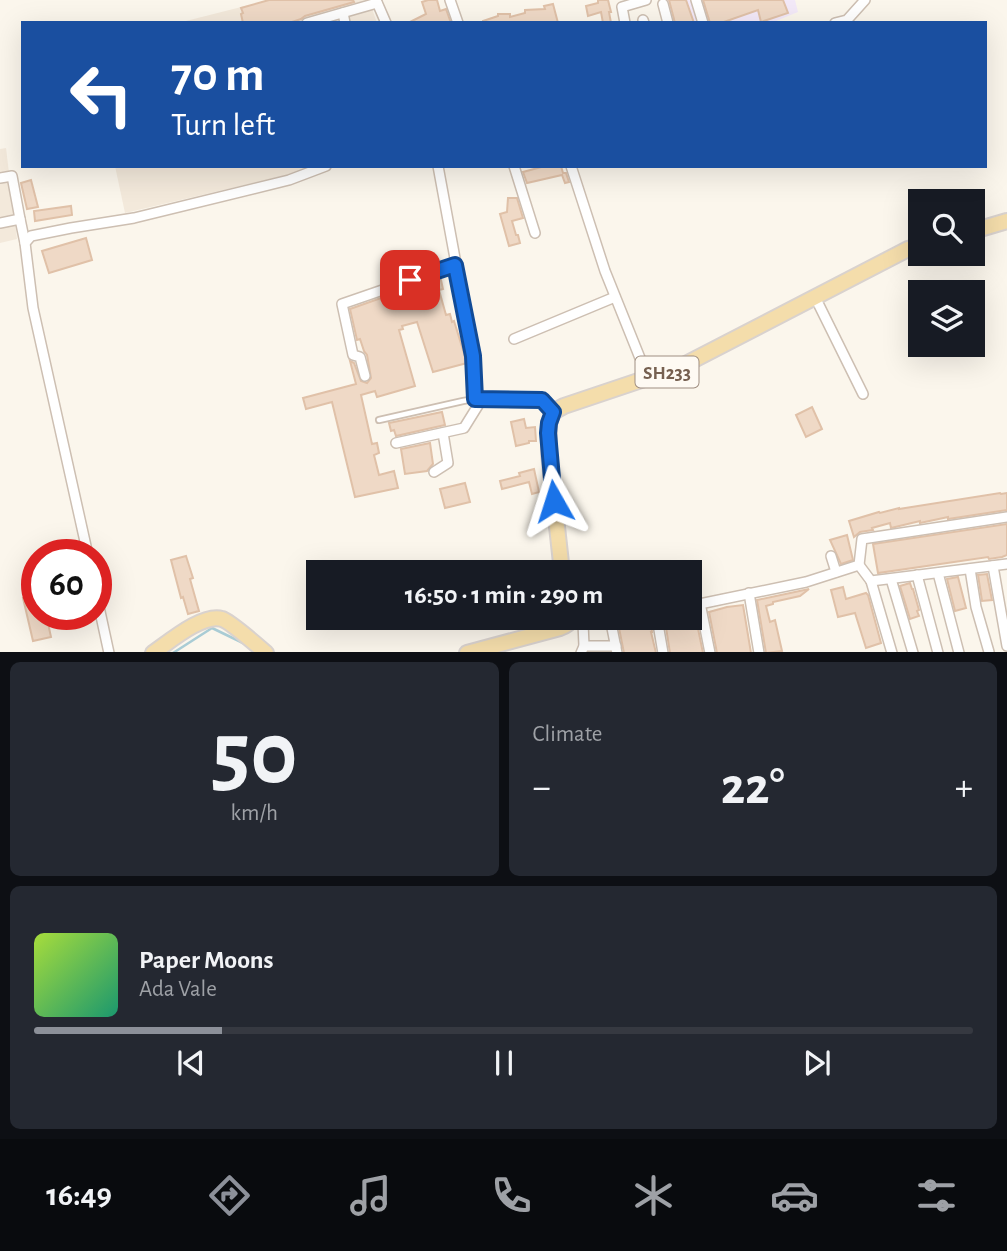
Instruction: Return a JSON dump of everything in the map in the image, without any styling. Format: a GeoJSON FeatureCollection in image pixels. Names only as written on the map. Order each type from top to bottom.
{"type":"FeatureCollection","features":[{"type":"Feature","properties":{"kind":"main road"},"geometry":{"type":"LineString","coordinates":[[985,227],[1007,221]]}},
{"type":"Feature","properties":{"kind":"main road","name":"SH233"},"geometry":{"type":"LineString","coordinates":[[553,412],[680,367],[908,249]]}},
{"type":"Feature","properties":{"kind":"main road"},"geometry":{"type":"LineString","coordinates":[[553,412],[548,433],[549,454],[561,560]]}},
{"type":"Feature","properties":{"kind":"main road"},"geometry":{"type":"LineString","coordinates":[[154,652],[207,618],[223,619],[266,652]]}},
{"type":"Feature","properties":{"kind":"main road"},"geometry":{"type":"LineString","coordinates":[[471,652],[551,630]]}},
{"type":"Feature","properties":{"kind":"street"},"geometry":{"type":"LineString","coordinates":[[450,0],[457,21]]}},
{"type":"Feature","properties":{"kind":"street"},"geometry":{"type":"LineString","coordinates":[[625,21],[622,8],[646,0]]}},
{"type":"Feature","properties":{"kind":"street"},"geometry":{"type":"LineString","coordinates":[[696,0],[702,21]]}},
{"type":"Feature","properties":{"kind":"street"},"geometry":{"type":"LineString","coordinates":[[843,21],[865,0]]}},
{"type":"Feature","properties":{"kind":"street"},"geometry":{"type":"LineString","coordinates":[[318,21],[344,18],[376,1],[385,21]]}},
{"type":"Feature","properties":{"kind":"street"},"geometry":{"type":"LineString","coordinates":[[663,4],[667,21]]}},
{"type":"Feature","properties":{"kind":"street"},"geometry":{"type":"LineString","coordinates":[[25,243],[31,236],[134,218],[289,180],[316,168]]}},
{"type":"Feature","properties":{"kind":"street"},"geometry":{"type":"LineString","coordinates":[[438,168],[473,356]]}},
{"type":"Feature","properties":{"kind":"street"},"geometry":{"type":"LineString","coordinates":[[515,168],[535,233]]}},
{"type":"Feature","properties":{"kind":"street"},"geometry":{"type":"LineString","coordinates":[[572,168],[605,271],[648,378]]}},
{"type":"Feature","properties":{"kind":"street"},"geometry":{"type":"LineString","coordinates":[[0,178],[12,176],[25,243],[33,308],[84,539]]}},
{"type":"Feature","properties":{"kind":"street"},"geometry":{"type":"LineString","coordinates":[[0,223],[20,219]]}},
{"type":"Feature","properties":{"kind":"street"},"geometry":{"type":"LineString","coordinates":[[365,376],[360,357],[353,355],[342,304],[455,265]]}},
{"type":"Feature","properties":{"kind":"street"},"geometry":{"type":"LineString","coordinates":[[513,339],[615,297]]}},
{"type":"Feature","properties":{"kind":"street"},"geometry":{"type":"LineString","coordinates":[[815,298],[863,394]]}},
{"type":"Feature","properties":{"kind":"street"},"geometry":{"type":"LineString","coordinates":[[396,443],[464,428],[479,399]]}},
{"type":"Feature","properties":{"kind":"street"},"geometry":{"type":"LineString","coordinates":[[434,472],[448,463],[443,433]]}},
{"type":"Feature","properties":{"kind":"street"},"geometry":{"type":"LineString","coordinates":[[891,652],[871,581],[859,565],[862,539],[1007,517]]}},
{"type":"Feature","properties":{"kind":"street"},"geometry":{"type":"LineString","coordinates":[[831,556],[835,572]]}},
{"type":"Feature","properties":{"kind":"street"},"geometry":{"type":"LineString","coordinates":[[871,581],[1007,564]]}},
{"type":"Feature","properties":{"kind":"street"},"geometry":{"type":"LineString","coordinates":[[702,603],[806,582],[859,565]]}},
{"type":"Feature","properties":{"kind":"street"},"geometry":{"type":"LineString","coordinates":[[970,569],[987,652],[1007,647],[993,566]]}},
{"type":"Feature","properties":{"kind":"street"},"geometry":{"type":"LineString","coordinates":[[939,573],[959,652]]}},
{"type":"Feature","properties":{"kind":"street"},"geometry":{"type":"LineString","coordinates":[[917,575],[938,652]]}},
{"type":"Feature","properties":{"kind":"street"},"geometry":{"type":"LineString","coordinates":[[891,579],[913,652]]}},
{"type":"Feature","properties":{"kind":"street"},"geometry":{"type":"LineString","coordinates":[[749,593],[759,652]]}},
{"type":"Feature","properties":{"kind":"street"},"geometry":{"type":"LineString","coordinates":[[702,613],[710,652]]}},
{"type":"Feature","properties":{"kind":"street"},"geometry":{"type":"LineString","coordinates":[[104,630],[109,652]]}},
{"type":"Feature","properties":{"kind":"street"},"geometry":{"type":"LineString","coordinates":[[576,630],[582,649],[616,650],[614,630]]}},
{"type":"Feature","properties":{"kind":"street"},"geometry":{"type":"LineString","coordinates":[[659,630],[663,652]]}},
{"type":"Feature","properties":{"kind":"lane"},"geometry":{"type":"LineString","coordinates":[[473,356],[479,399]]}},
{"type":"Feature","properties":{"kind":"lane"},"geometry":{"type":"LineString","coordinates":[[379,420],[479,399],[542,400],[553,412]]}},
{"type":"Feature","properties":{"kind":"shaded area"},"geometry":{"type":"Polygon","coordinates":[[[269,0],[369,0],[376,21],[186,21],[269,0]]]}},
{"type":"Feature","properties":{"kind":"shaded area"},"geometry":{"type":"Polygon","coordinates":[[[665,0],[795,0],[798,12],[776,21],[672,21],[665,0]]]}},
{"type":"Feature","properties":{"kind":"shaded area"},"geometry":{"type":"Polygon","coordinates":[[[6,148],[17,239],[0,243],[0,149],[6,148]]]}},
{"type":"Feature","properties":{"kind":"shaded area"},"geometry":{"type":"Polygon","coordinates":[[[115,168],[307,168],[295,173],[125,213],[115,168]]]}},
{"type":"Feature","properties":{"kind":"building"},"geometry":{"type":"Polygon","coordinates":[[[269,0],[354,2],[295,21],[243,21],[241,8],[269,0]]]}},
{"type":"Feature","properties":{"kind":"building"},"geometry":{"type":"Polygon","coordinates":[[[437,0],[440,11],[446,9],[450,21],[412,21],[426,14],[422,2],[437,0]]]}},
{"type":"Feature","properties":{"kind":"building"},"geometry":{"type":"Polygon","coordinates":[[[598,0],[608,0],[611,21],[603,21],[601,12],[588,16],[586,6],[598,3],[598,0]]]}},
{"type":"Feature","properties":{"kind":"building"},"geometry":{"type":"Polygon","coordinates":[[[669,0],[686,0],[693,21],[674,21],[669,0]]]}},
{"type":"Feature","properties":{"kind":"building"},"geometry":{"type":"Polygon","coordinates":[[[703,0],[783,0],[788,13],[761,21],[758,10],[727,21],[709,21],[703,0]]]}},
{"type":"Feature","properties":{"kind":"building"},"geometry":{"type":"Polygon","coordinates":[[[553,4],[557,21],[483,21],[498,14],[510,14],[510,17],[525,13],[525,10],[545,9],[544,6],[553,4]]]}},
{"type":"Feature","properties":{"kind":"building"},"geometry":{"type":"Polygon","coordinates":[[[538,168],[562,168],[569,182],[565,183],[562,175],[527,183],[523,172],[538,168]]]}},
{"type":"Feature","properties":{"kind":"building"},"geometry":{"type":"Polygon","coordinates":[[[31,180],[38,207],[27,209],[21,183],[31,180]]]}},
{"type":"Feature","properties":{"kind":"building"},"geometry":{"type":"Polygon","coordinates":[[[508,198],[517,198],[523,218],[512,221],[520,243],[509,246],[500,214],[507,212],[508,198]]]}},
{"type":"Feature","properties":{"kind":"building"},"geometry":{"type":"Polygon","coordinates":[[[71,206],[72,215],[35,221],[34,211],[71,206]]]}},
{"type":"Feature","properties":{"kind":"building"},"geometry":{"type":"Polygon","coordinates":[[[86,238],[92,260],[49,273],[42,251],[86,238]]]}},
{"type":"Feature","properties":{"kind":"building"},"geometry":{"type":"Polygon","coordinates":[[[441,280],[443,289],[439,290],[446,315],[450,314],[452,322],[454,321],[467,363],[433,372],[417,322],[402,326],[403,329],[399,330],[415,386],[377,397],[375,391],[361,395],[372,444],[377,443],[379,453],[374,455],[379,475],[394,471],[398,488],[355,497],[332,402],[306,409],[303,398],[356,384],[350,361],[354,363],[361,381],[367,383],[371,378],[367,355],[360,339],[357,340],[350,309],[412,287],[441,280]]]}},
{"type":"Feature","properties":{"kind":"building"},"geometry":{"type":"Polygon","coordinates":[[[812,407],[822,429],[806,437],[796,415],[812,407]]]}},
{"type":"Feature","properties":{"kind":"building"},"geometry":{"type":"Polygon","coordinates":[[[442,412],[445,425],[396,436],[394,430],[391,431],[389,423],[442,412]]]}},
{"type":"Feature","properties":{"kind":"building"},"geometry":{"type":"Polygon","coordinates":[[[524,419],[526,428],[535,427],[536,441],[516,446],[511,422],[524,419]]]}},
{"type":"Feature","properties":{"kind":"building"},"geometry":{"type":"Polygon","coordinates":[[[430,443],[433,464],[427,471],[405,474],[401,449],[430,443]]]}},
{"type":"Feature","properties":{"kind":"building"},"geometry":{"type":"Polygon","coordinates":[[[534,469],[539,492],[532,494],[529,482],[502,489],[500,481],[534,469]]]}},
{"type":"Feature","properties":{"kind":"building"},"geometry":{"type":"Polygon","coordinates":[[[465,483],[470,502],[445,508],[440,489],[465,483]]]}},
{"type":"Feature","properties":{"kind":"building"},"geometry":{"type":"Polygon","coordinates":[[[1007,493],[1007,510],[920,521],[891,528],[890,523],[860,532],[854,537],[849,521],[899,508],[1007,493]]]}},
{"type":"Feature","properties":{"kind":"building"},"geometry":{"type":"Polygon","coordinates":[[[1007,524],[1007,555],[1002,557],[878,573],[873,544],[1007,524]]]}},
{"type":"Feature","properties":{"kind":"building"},"geometry":{"type":"Polygon","coordinates":[[[847,535],[853,560],[841,564],[830,540],[847,535]]]}},
{"type":"Feature","properties":{"kind":"building"},"geometry":{"type":"Polygon","coordinates":[[[186,556],[199,611],[188,614],[171,560],[186,556]]]}},
{"type":"Feature","properties":{"kind":"building"},"geometry":{"type":"Polygon","coordinates":[[[987,574],[992,600],[982,601],[978,575],[987,574]]]}},
{"type":"Feature","properties":{"kind":"building"},"geometry":{"type":"Polygon","coordinates":[[[958,577],[966,608],[955,611],[947,579],[958,577]]]}},
{"type":"Feature","properties":{"kind":"building"},"geometry":{"type":"Polygon","coordinates":[[[910,583],[919,616],[910,619],[900,586],[910,583]]]}},
{"type":"Feature","properties":{"kind":"building"},"geometry":{"type":"Polygon","coordinates":[[[843,587],[846,599],[866,593],[868,595],[881,643],[866,648],[855,613],[838,617],[831,590],[843,587]]]}},
{"type":"Feature","properties":{"kind":"building"},"geometry":{"type":"Polygon","coordinates":[[[809,589],[800,596],[766,606],[770,622],[775,620],[782,651],[766,652],[757,600],[809,589]]]}},
{"type":"Feature","properties":{"kind":"building"},"geometry":{"type":"Polygon","coordinates":[[[743,605],[751,652],[717,652],[709,612],[743,605]]]}},
{"type":"Feature","properties":{"kind":"building"},"geometry":{"type":"Polygon","coordinates":[[[30,630],[49,630],[51,637],[33,641],[30,630]]]}},
{"type":"Feature","properties":{"kind":"building"},"geometry":{"type":"Polygon","coordinates":[[[619,630],[652,630],[656,652],[624,652],[619,630]]]}},
{"type":"Feature","properties":{"kind":"building"},"geometry":{"type":"Polygon","coordinates":[[[666,630],[698,630],[703,652],[670,652],[666,630]]]}},
{"type":"Feature","properties":{"kind":"waterway"},"geometry":{"type":"LineString","coordinates":[[175,652],[212,628],[243,643]]}},
{"type":"Feature","properties":{"kind":"route"},"geometry":{"type":"LineString","coordinates":[[410,280],[455,265],[473,356],[475,399],[542,400],[553,412],[548,433],[554,501]]}}]}
